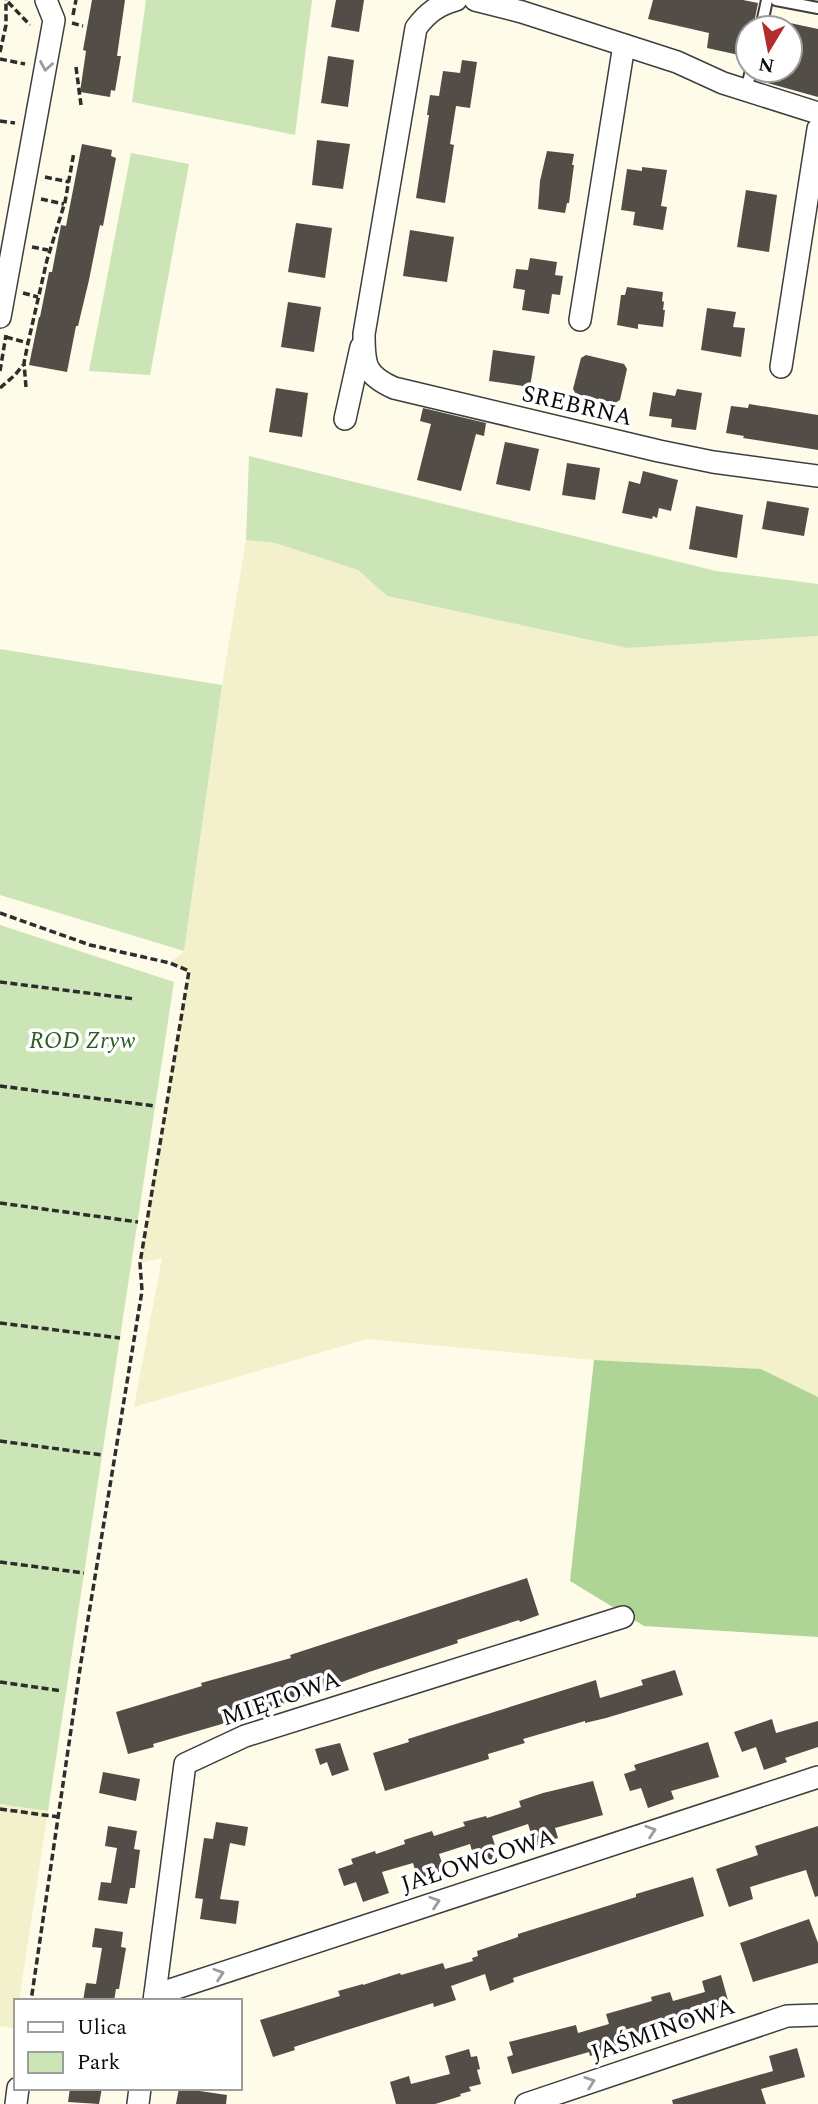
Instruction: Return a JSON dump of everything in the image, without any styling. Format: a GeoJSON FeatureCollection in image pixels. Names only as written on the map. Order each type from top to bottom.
{"type":"FeatureCollection","features":[{"type":"Feature","properties":{"kind":"street"},"geometry":{"type":"LineString","coordinates":[[3,327],[54,20],[46,0]]}},
{"type":"Feature","properties":{"kind":"street","name":"SREBRNA"},"geometry":{"type":"LineString","coordinates":[[345,419],[363,334],[416,28],[433,10],[456,0]]}},
{"type":"Feature","properties":{"kind":"street"},"geometry":{"type":"LineString","coordinates":[[475,0],[522,12],[677,62],[723,83],[734,82]]}},
{"type":"Feature","properties":{"kind":"street"},"geometry":{"type":"LineString","coordinates":[[580,320],[624,45]]}},
{"type":"Feature","properties":{"kind":"street"},"geometry":{"type":"LineString","coordinates":[[757,84],[818,113]]}},
{"type":"Feature","properties":{"kind":"street"},"geometry":{"type":"LineString","coordinates":[[781,367],[818,129]]}},
{"type":"Feature","properties":{"kind":"street","name":"SREBRNA"},"geometry":{"type":"LineString","coordinates":[[363,334],[365,364],[369,372],[379,381],[394,388],[659,452],[818,476]]}},
{"type":"Feature","properties":{"kind":"street","name":"MIĘTOWA"},"geometry":{"type":"LineString","coordinates":[[154,1998],[186,1764],[245,1736],[623,1617]]}},
{"type":"Feature","properties":{"kind":"street","name":"JAŁOWCOWA"},"geometry":{"type":"LineString","coordinates":[[154,1998],[818,1777]]}},
{"type":"Feature","properties":{"kind":"street","name":"JAŚMINOWA"},"geometry":{"type":"LineString","coordinates":[[526,2104],[787,2016],[818,2015]]}},
{"type":"Feature","properties":{"kind":"lane"},"geometry":{"type":"LineString","coordinates":[[776,0],[818,8]]}},
{"type":"Feature","properties":{"kind":"path"},"geometry":{"type":"LineString","coordinates":[[0,52],[6,25],[6,0],[30,24]]}},
{"type":"Feature","properties":{"kind":"path"},"geometry":{"type":"LineString","coordinates":[[0,24],[6,25]]}},
{"type":"Feature","properties":{"kind":"path"},"geometry":{"type":"LineString","coordinates":[[0,59],[25,64]]}},
{"type":"Feature","properties":{"kind":"path"},"geometry":{"type":"LineString","coordinates":[[76,68],[81,105]]}},
{"type":"Feature","properties":{"kind":"path"},"geometry":{"type":"LineString","coordinates":[[0,121],[15,123]]}},
{"type":"Feature","properties":{"kind":"path"},"geometry":{"type":"LineString","coordinates":[[26,387],[24,363],[28,343],[49,250],[64,204],[74,152]]}},
{"type":"Feature","properties":{"kind":"path"},"geometry":{"type":"LineString","coordinates":[[36,176],[69,182]]}},
{"type":"Feature","properties":{"kind":"path"},"geometry":{"type":"LineString","coordinates":[[32,197],[64,204]]}},
{"type":"Feature","properties":{"kind":"path"},"geometry":{"type":"LineString","coordinates":[[23,245],[49,250]]}},
{"type":"Feature","properties":{"kind":"path"},"geometry":{"type":"LineString","coordinates":[[3,327],[28,343]]}},
{"type":"Feature","properties":{"kind":"path"},"geometry":{"type":"LineString","coordinates":[[0,388],[24,363]]}},
{"type":"Feature","properties":{"kind":"path"},"geometry":{"type":"LineString","coordinates":[[0,914],[90,944],[170,963],[189,971],[140,1263],[142,1292],[80,1662],[31,1999]]}},
{"type":"Feature","properties":{"kind":"path"},"geometry":{"type":"LineString","coordinates":[[0,982],[135,999]]}},
{"type":"Feature","properties":{"kind":"path"},"geometry":{"type":"LineString","coordinates":[[0,1086],[155,1106]]}},
{"type":"Feature","properties":{"kind":"path"},"geometry":{"type":"LineString","coordinates":[[0,1203],[138,1222]]}},
{"type":"Feature","properties":{"kind":"path"},"geometry":{"type":"LineString","coordinates":[[0,1323],[120,1338]]}},
{"type":"Feature","properties":{"kind":"path"},"geometry":{"type":"LineString","coordinates":[[0,1441],[102,1455]]}},
{"type":"Feature","properties":{"kind":"path"},"geometry":{"type":"LineString","coordinates":[[0,1562],[84,1573]]}},
{"type":"Feature","properties":{"kind":"path"},"geometry":{"type":"LineString","coordinates":[[0,1682],[62,1691]]}},
{"type":"Feature","properties":{"kind":"path"},"geometry":{"type":"LineString","coordinates":[[0,1809],[59,1816]]}},
{"type":"Feature","properties":{"kind":"green space"},"geometry":{"type":"Polygon","coordinates":[[[146,0],[312,0],[295,135],[132,102],[146,0]]]}},
{"type":"Feature","properties":{"kind":"green space"},"geometry":{"type":"Polygon","coordinates":[[[131,153],[189,164],[150,375],[89,371],[131,153]]]}},
{"type":"Feature","properties":{"kind":"green space"},"geometry":{"type":"Polygon","coordinates":[[[249,456],[716,571],[818,584],[818,636],[627,648],[387,596],[358,570],[275,543],[246,540],[249,456]]]}},
{"type":"Feature","properties":{"kind":"green space"},"geometry":{"type":"Polygon","coordinates":[[[246,540],[275,543],[358,570],[387,596],[627,648],[818,636],[818,1397],[761,1369],[594,1360],[367,1339],[134,1407],[162,1258],[140,1263],[189,971],[170,963],[184,951],[222,685],[246,540]]]}},
{"type":"Feature","properties":{"kind":"green space"},"geometry":{"type":"Polygon","coordinates":[[[0,649],[222,685],[184,951],[0,895],[0,649]]]}},
{"type":"Feature","properties":{"kind":"green space","name":"ROD Zryw"},"geometry":{"type":"Polygon","coordinates":[[[0,925],[174,982],[48,1811],[0,1804],[0,925]]]}},
{"type":"Feature","properties":{"kind":"green space"},"geometry":{"type":"Polygon","coordinates":[[[594,1360],[761,1369],[818,1397],[818,1637],[644,1626],[570,1581],[594,1360]]]}},
{"type":"Feature","properties":{"kind":"green space"},"geometry":{"type":"Polygon","coordinates":[[[0,1804],[48,1811],[19,1999],[14,1999],[14,2028],[0,2026],[0,1804]]]}},
{"type":"Feature","properties":{"kind":"building"},"geometry":{"type":"Polygon","coordinates":[[[92,0],[125,0],[117,56],[121,56],[115,91],[111,90],[110,97],[80,92],[86,51],[83,50],[92,0]]]}},
{"type":"Feature","properties":{"kind":"building"},"geometry":{"type":"Polygon","coordinates":[[[336,0],[364,0],[359,32],[331,27],[336,0]]]}},
{"type":"Feature","properties":{"kind":"building"},"geometry":{"type":"Polygon","coordinates":[[[653,0],[743,0],[758,3],[756,14],[734,14],[734,54],[707,48],[709,33],[648,19],[653,0]]]}},
{"type":"Feature","properties":{"kind":"building"},"geometry":{"type":"Polygon","coordinates":[[[804,26],[818,29],[818,97],[771,84],[804,84],[804,26]]]}},
{"type":"Feature","properties":{"kind":"building"},"geometry":{"type":"Polygon","coordinates":[[[328,56],[354,60],[348,107],[321,103],[328,56]]]}},
{"type":"Feature","properties":{"kind":"building"},"geometry":{"type":"Polygon","coordinates":[[[462,60],[477,62],[470,108],[456,106],[450,144],[454,145],[445,203],[416,198],[430,95],[439,96],[443,71],[460,73],[462,60]]]}},
{"type":"Feature","properties":{"kind":"building"},"geometry":{"type":"Polygon","coordinates":[[[317,140],[350,144],[343,189],[312,185],[317,140]]]}},
{"type":"Feature","properties":{"kind":"building"},"geometry":{"type":"Polygon","coordinates":[[[82,144],[112,150],[111,156],[116,158],[103,226],[100,225],[67,372],[29,365],[61,225],[66,226],[82,144]]]}},
{"type":"Feature","properties":{"kind":"building"},"geometry":{"type":"Polygon","coordinates":[[[547,151],[574,154],[569,203],[565,213],[538,209],[540,181],[547,151]]]}},
{"type":"Feature","properties":{"kind":"building"},"geometry":{"type":"Polygon","coordinates":[[[642,167],[667,170],[661,206],[667,207],[663,230],[633,225],[635,212],[621,210],[627,169],[642,171],[642,167]]]}},
{"type":"Feature","properties":{"kind":"building"},"geometry":{"type":"Polygon","coordinates":[[[746,190],[777,195],[769,252],[737,247],[746,190]]]}},
{"type":"Feature","properties":{"kind":"building"},"geometry":{"type":"Polygon","coordinates":[[[296,223],[332,228],[325,278],[288,272],[296,223]]]}},
{"type":"Feature","properties":{"kind":"building"},"geometry":{"type":"Polygon","coordinates":[[[410,230],[454,237],[447,282],[403,276],[410,230]]]}},
{"type":"Feature","properties":{"kind":"building"},"geometry":{"type":"Polygon","coordinates":[[[530,258],[557,262],[555,275],[563,276],[560,295],[552,294],[549,314],[522,310],[525,290],[513,288],[516,269],[528,270],[530,258]]]}},
{"type":"Feature","properties":{"kind":"building"},"geometry":{"type":"Polygon","coordinates":[[[627,287],[663,292],[663,327],[638,324],[638,329],[617,325],[621,295],[625,295],[627,287]]]}},
{"type":"Feature","properties":{"kind":"building"},"geometry":{"type":"Polygon","coordinates":[[[288,302],[321,307],[314,352],[281,347],[288,302]]]}},
{"type":"Feature","properties":{"kind":"building"},"geometry":{"type":"Polygon","coordinates":[[[707,308],[736,312],[733,327],[745,328],[741,357],[701,350],[707,308]]]}},
{"type":"Feature","properties":{"kind":"building"},"geometry":{"type":"Polygon","coordinates":[[[493,350],[535,356],[530,387],[489,381],[493,350]]]}},
{"type":"Feature","properties":{"kind":"building"},"geometry":{"type":"Polygon","coordinates":[[[586,355],[624,364],[627,369],[620,400],[615,403],[576,394],[573,389],[581,358],[586,355]]]}},
{"type":"Feature","properties":{"kind":"building"},"geometry":{"type":"Polygon","coordinates":[[[276,388],[308,393],[302,437],[269,432],[276,388]]]}},
{"type":"Feature","properties":{"kind":"building"},"geometry":{"type":"Polygon","coordinates":[[[677,389],[702,393],[696,430],[671,427],[672,419],[649,416],[653,392],[675,396],[677,389]]]}},
{"type":"Feature","properties":{"kind":"building"},"geometry":{"type":"Polygon","coordinates":[[[749,404],[818,415],[818,450],[726,433],[731,406],[748,408],[749,404]]]}},
{"type":"Feature","properties":{"kind":"building"},"geometry":{"type":"Polygon","coordinates":[[[423,408],[486,423],[484,436],[476,434],[461,491],[417,480],[431,424],[420,421],[423,408]]]}},
{"type":"Feature","properties":{"kind":"building"},"geometry":{"type":"Polygon","coordinates":[[[505,442],[539,449],[530,491],[496,484],[505,442]]]}},
{"type":"Feature","properties":{"kind":"building"},"geometry":{"type":"Polygon","coordinates":[[[567,463],[600,468],[595,500],[562,495],[567,463]]]}},
{"type":"Feature","properties":{"kind":"building"},"geometry":{"type":"Polygon","coordinates":[[[643,471],[678,480],[671,511],[659,508],[657,518],[622,513],[629,481],[640,484],[643,471]]]}},
{"type":"Feature","properties":{"kind":"building"},"geometry":{"type":"Polygon","coordinates":[[[767,501],[809,508],[804,536],[762,529],[767,501]]]}},
{"type":"Feature","properties":{"kind":"building"},"geometry":{"type":"Polygon","coordinates":[[[696,506],[743,515],[737,558],[689,549],[696,506]]]}},
{"type":"Feature","properties":{"kind":"building"},"geometry":{"type":"Polygon","coordinates":[[[527,1578],[539,1615],[457,1640],[458,1643],[282,1704],[238,1716],[239,1719],[128,1754],[116,1712],[202,1686],[201,1683],[291,1658],[290,1655],[527,1578]]]}},
{"type":"Feature","properties":{"kind":"building"},"geometry":{"type":"Polygon","coordinates":[[[675,1670],[683,1695],[523,1739],[525,1743],[488,1754],[489,1759],[385,1791],[373,1753],[409,1742],[408,1739],[596,1680],[600,1698],[643,1685],[641,1680],[675,1670]]]}},
{"type":"Feature","properties":{"kind":"building"},"geometry":{"type":"Polygon","coordinates":[[[772,1719],[776,1733],[818,1721],[818,1747],[785,1758],[787,1762],[764,1770],[756,1747],[742,1752],[734,1732],[772,1719]]]}},
{"type":"Feature","properties":{"kind":"building"},"geometry":{"type":"Polygon","coordinates":[[[708,1742],[719,1777],[671,1791],[674,1799],[648,1808],[641,1788],[630,1791],[624,1774],[636,1770],[634,1765],[708,1742]]]}},
{"type":"Feature","properties":{"kind":"building"},"geometry":{"type":"Polygon","coordinates":[[[340,1743],[349,1770],[332,1776],[327,1762],[320,1765],[315,1749],[340,1743]]]}},
{"type":"Feature","properties":{"kind":"building"},"geometry":{"type":"Polygon","coordinates":[[[103,1772],[140,1779],[136,1801],[99,1793],[103,1772]]]}},
{"type":"Feature","properties":{"kind":"building"},"geometry":{"type":"Polygon","coordinates":[[[593,1781],[603,1815],[555,1828],[558,1838],[535,1846],[528,1824],[492,1836],[499,1858],[476,1865],[470,1844],[439,1854],[446,1875],[419,1883],[413,1863],[382,1872],[389,1893],[363,1902],[356,1882],[344,1886],[338,1869],[353,1864],[351,1859],[405,1844],[404,1840],[432,1831],[434,1836],[465,1826],[463,1822],[486,1816],[487,1818],[521,1807],[519,1801],[543,1793],[593,1781]]]}},
{"type":"Feature","properties":{"kind":"building"},"geometry":{"type":"Polygon","coordinates":[[[216,1822],[248,1827],[245,1846],[230,1843],[220,1899],[239,1901],[236,1924],[200,1919],[203,1899],[195,1898],[204,1838],[213,1839],[216,1822]]]}},
{"type":"Feature","properties":{"kind":"building"},"geometry":{"type":"Polygon","coordinates":[[[108,1826],[137,1831],[134,1849],[140,1850],[135,1888],[130,1888],[127,1904],[98,1900],[101,1882],[111,1883],[117,1848],[105,1846],[108,1826]]]}},
{"type":"Feature","properties":{"kind":"building"},"geometry":{"type":"Polygon","coordinates":[[[818,1826],[818,1896],[815,1897],[806,1870],[750,1887],[753,1899],[729,1907],[716,1869],[758,1855],[755,1846],[818,1826]]]}},
{"type":"Feature","properties":{"kind":"building"},"geometry":{"type":"Polygon","coordinates":[[[693,1877],[704,1916],[513,1978],[514,1982],[490,1991],[485,1974],[451,1986],[456,2000],[434,2007],[433,2003],[294,2047],[295,2050],[273,2057],[260,2020],[340,1996],[338,1991],[400,1973],[401,1975],[443,1963],[445,1969],[473,1961],[472,1958],[478,1956],[477,1951],[518,1937],[518,1934],[693,1877]]]}},
{"type":"Feature","properties":{"kind":"building"},"geometry":{"type":"Polygon","coordinates":[[[809,1919],[818,1943],[818,1963],[753,1982],[740,1943],[809,1919]]]}},
{"type":"Feature","properties":{"kind":"building"},"geometry":{"type":"Polygon","coordinates":[[[95,1928],[123,1932],[121,1947],[126,1948],[119,1989],[116,1989],[114,1999],[83,1999],[86,1983],[96,1984],[102,1948],[92,1947],[95,1928]]]}},
{"type":"Feature","properties":{"kind":"building"},"geometry":{"type":"Polygon","coordinates":[[[721,1975],[729,2004],[713,2009],[714,2013],[625,2039],[627,2045],[590,2056],[589,2052],[512,2074],[507,2057],[513,2055],[509,2042],[576,2025],[578,2033],[609,2024],[606,2014],[652,2001],[651,1997],[670,1992],[673,2001],[705,1992],[702,1981],[721,1975]]]}},
{"type":"Feature","properties":{"kind":"building"},"geometry":{"type":"Polygon","coordinates":[[[797,2048],[805,2077],[761,2089],[766,2104],[673,2104],[672,2100],[773,2071],[769,2056],[797,2048]]]}},
{"type":"Feature","properties":{"kind":"building"},"geometry":{"type":"Polygon","coordinates":[[[469,2049],[471,2057],[477,2056],[481,2084],[469,2087],[471,2091],[460,2094],[461,2096],[435,2104],[396,2104],[390,2082],[409,2076],[411,2084],[450,2074],[445,2056],[469,2049]]]}},
{"type":"Feature","properties":{"kind":"building"},"geometry":{"type":"Polygon","coordinates":[[[70,2090],[102,2090],[99,2104],[68,2102],[70,2090]]]}},
{"type":"Feature","properties":{"kind":"building"},"geometry":{"type":"Polygon","coordinates":[[[179,2090],[227,2095],[226,2104],[176,2104],[179,2090]]]}}]}
